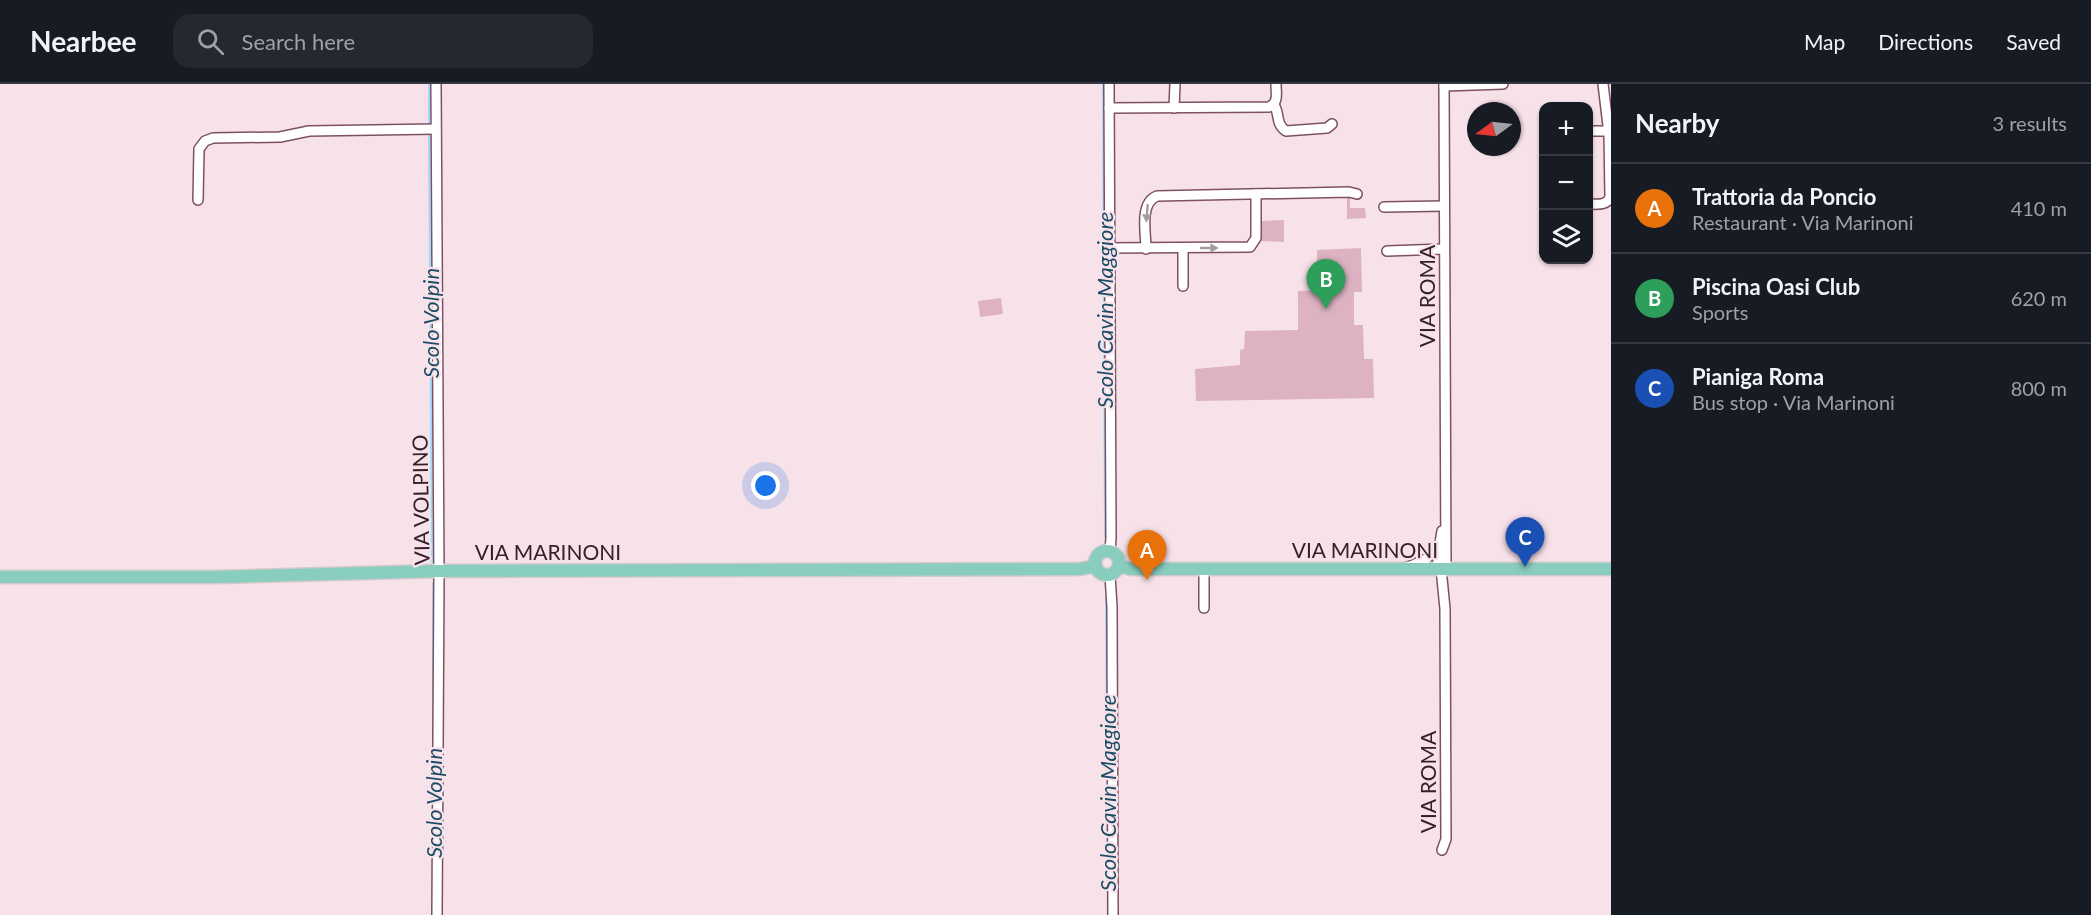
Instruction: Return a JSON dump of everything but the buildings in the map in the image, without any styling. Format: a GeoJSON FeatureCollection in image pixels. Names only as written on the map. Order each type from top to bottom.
{"type":"FeatureCollection","features":[{"type":"Feature","properties":{"kind":"main road"},"geometry":{"type":"LineString","coordinates":[[1096,566],[1099,555],[1110,551],[1118,558],[1114,570]]}},
{"type":"Feature","properties":{"kind":"main road","name":"VIA MARINONI"},"geometry":{"type":"LineString","coordinates":[[0,577],[209,577],[439,571],[1080,569],[1096,566],[1101,573],[1131,569],[1611,569]]}},
{"type":"Feature","properties":{"kind":"street","name":"VIA VOLPINO"},"geometry":{"type":"LineString","coordinates":[[436,84],[432,129],[439,571],[436,915]]}},
{"type":"Feature","properties":{"kind":"street"},"geometry":{"type":"LineString","coordinates":[[1109,84],[1110,551]]}},
{"type":"Feature","properties":{"kind":"street"},"geometry":{"type":"LineString","coordinates":[[1174,84],[1174,108]]}},
{"type":"Feature","properties":{"kind":"street"},"geometry":{"type":"LineString","coordinates":[[1274,105],[1277,96],[1276,84]]}},
{"type":"Feature","properties":{"kind":"street"},"geometry":{"type":"LineString","coordinates":[[1444,85],[1503,84]]}},
{"type":"Feature","properties":{"kind":"street"},"geometry":{"type":"LineString","coordinates":[[1593,204],[1604,204],[1608,201],[1610,180],[1610,131],[1603,84]]}},
{"type":"Feature","properties":{"kind":"street","name":"VIA ROMA"},"geometry":{"type":"LineString","coordinates":[[1444,85],[1445,508]]}},
{"type":"Feature","properties":{"kind":"street"},"geometry":{"type":"LineString","coordinates":[[1109,108],[1265,107],[1274,105]]}},
{"type":"Feature","properties":{"kind":"street"},"geometry":{"type":"LineString","coordinates":[[1274,105],[1277,109],[1279,124],[1286,131],[1327,128],[1332,124]]}},
{"type":"Feature","properties":{"kind":"street"},"geometry":{"type":"LineString","coordinates":[[198,200],[199,149],[205,141],[213,138],[280,137],[309,131],[432,129]]}},
{"type":"Feature","properties":{"kind":"street"},"geometry":{"type":"LineString","coordinates":[[1593,131],[1610,131]]}},
{"type":"Feature","properties":{"kind":"street"},"geometry":{"type":"LineString","coordinates":[[1146,249],[1146,210],[1148,202],[1153,197],[1352,192],[1357,194]]}},
{"type":"Feature","properties":{"kind":"street"},"geometry":{"type":"LineString","coordinates":[[1109,248],[1246,248],[1253,245],[1256,238],[1256,194]]}},
{"type":"Feature","properties":{"kind":"street"},"geometry":{"type":"LineString","coordinates":[[1384,207],[1444,206]]}},
{"type":"Feature","properties":{"kind":"street"},"geometry":{"type":"LineString","coordinates":[[1183,249],[1183,286]]}},
{"type":"Feature","properties":{"kind":"street"},"geometry":{"type":"LineString","coordinates":[[1387,252],[1444,249]]}},
{"type":"Feature","properties":{"kind":"street"},"geometry":{"type":"LineString","coordinates":[[1442,568],[1439,545],[1445,508]]}},
{"type":"Feature","properties":{"kind":"street"},"geometry":{"type":"LineString","coordinates":[[1442,568],[1445,508]]}},
{"type":"Feature","properties":{"kind":"street"},"geometry":{"type":"LineString","coordinates":[[1405,568],[1426,559],[1439,545]]}},
{"type":"Feature","properties":{"kind":"street","name":"VIA ROMA"},"geometry":{"type":"LineString","coordinates":[[1442,568],[1445,609],[1446,840],[1442,850]]}},
{"type":"Feature","properties":{"kind":"street"},"geometry":{"type":"LineString","coordinates":[[1204,569],[1204,608]]}},
{"type":"Feature","properties":{"kind":"street"},"geometry":{"type":"LineString","coordinates":[[1113,915],[1112,600],[1114,570]]}},
{"type":"Feature","properties":{"kind":"shaded area"},"geometry":{"type":"Polygon","coordinates":[[[1347,197],[1350,198],[1350,208],[1365,208],[1366,218],[1347,219],[1347,197]]]}},
{"type":"Feature","properties":{"kind":"shaded area"},"geometry":{"type":"Polygon","coordinates":[[[1284,220],[1284,242],[1261,241],[1261,221],[1284,220]]]}},
{"type":"Feature","properties":{"kind":"shaded area"},"geometry":{"type":"Polygon","coordinates":[[[1361,248],[1362,292],[1354,292],[1354,325],[1363,325],[1364,359],[1373,359],[1374,398],[1196,401],[1195,369],[1240,365],[1240,350],[1244,349],[1245,331],[1298,330],[1298,291],[1317,290],[1317,250],[1361,248]]]}},
{"type":"Feature","properties":{"kind":"shaded area"},"geometry":{"type":"Polygon","coordinates":[[[1001,298],[1003,314],[980,317],[978,301],[1001,298]]]}},
{"type":"Feature","properties":{"kind":"waterway","name":"Scolo Volpin"},"geometry":{"type":"LineString","coordinates":[[429,84],[429,127]]}},
{"type":"Feature","properties":{"kind":"waterway","name":"Scolo Cavin Maggiore"},"geometry":{"type":"LineString","coordinates":[[1103,84],[1105,537]]}},
{"type":"Feature","properties":{"kind":"waterway","name":"Scolo Volpin"},"geometry":{"type":"LineString","coordinates":[[429,132],[432,562]]}},
{"type":"Feature","properties":{"kind":"waterway","name":"Scolo Volpin"},"geometry":{"type":"LineString","coordinates":[[433,583],[433,792]]}},
{"type":"Feature","properties":{"kind":"waterway","name":"Scolo Cavin Maggiore"},"geometry":{"type":"LineString","coordinates":[[1106,599],[1108,915]]}},
{"type":"Feature","properties":{"kind":"place","name":"Piscina Oasi Club"},"geometry":{"type":"Point","coordinates":[1326,309]}},
{"type":"Feature","properties":{"kind":"place","name":"Pianiga Roma"},"geometry":{"type":"Point","coordinates":[1525,567]}},
{"type":"Feature","properties":{"kind":"place","name":"Trattoria da Poncio"},"geometry":{"type":"Point","coordinates":[1147,580]}}]}
